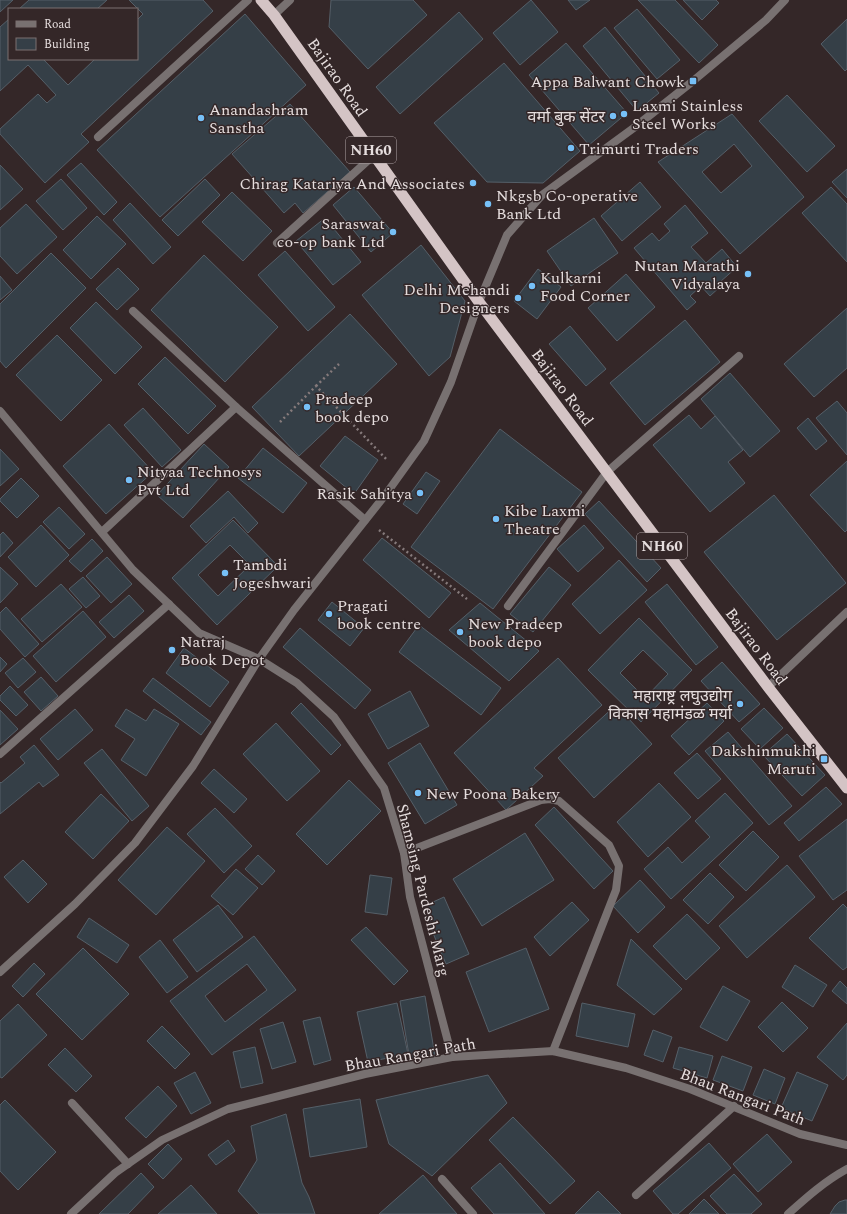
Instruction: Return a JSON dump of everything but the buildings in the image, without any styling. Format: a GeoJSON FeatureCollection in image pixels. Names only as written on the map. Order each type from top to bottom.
{"type":"FeatureCollection","features":[{"type":"Feature","properties":{"kind":"highway","name":"Bajirao Road"},"geometry":{"type":"LineString","coordinates":[[261,0],[274,15],[479,302],[768,687],[847,788]]}},
{"type":"Feature","properties":{"kind":"street"},"geometry":{"type":"LineString","coordinates":[[98,137],[248,0]]}},
{"type":"Feature","properties":{"kind":"street"},"geometry":{"type":"LineString","coordinates":[[274,15],[290,0]]}},
{"type":"Feature","properties":{"kind":"street"},"geometry":{"type":"LineString","coordinates":[[1,970],[75,904],[135,843],[193,766],[259,659],[294,610],[366,520],[424,441],[451,382],[479,302],[507,235],[542,195],[692,82],[766,20],[785,0]]}},
{"type":"Feature","properties":{"kind":"street"},"geometry":{"type":"LineString","coordinates":[[278,244],[374,155]]}},
{"type":"Feature","properties":{"kind":"street"},"geometry":{"type":"LineString","coordinates":[[133,311],[236,407],[366,520]]}},
{"type":"Feature","properties":{"kind":"street"},"geometry":{"type":"LineString","coordinates":[[508,606],[607,472],[739,356]]}},
{"type":"Feature","properties":{"kind":"street"},"geometry":{"type":"LineString","coordinates":[[102,532],[236,407]]}},
{"type":"Feature","properties":{"kind":"street","name":"Shamsing Pardeshi Marg"},"geometry":{"type":"LineString","coordinates":[[0,412],[133,570],[199,633],[259,659],[297,683],[334,718],[384,788],[404,853],[410,897],[452,1057]]}},
{"type":"Feature","properties":{"kind":"street"},"geometry":{"type":"LineString","coordinates":[[0,754],[169,604]]}},
{"type":"Feature","properties":{"kind":"street"},"geometry":{"type":"LineString","coordinates":[[768,687],[847,612]]}},
{"type":"Feature","properties":{"kind":"street"},"geometry":{"type":"LineString","coordinates":[[404,853],[541,800],[550,799],[559,801],[609,845],[619,866],[616,890],[553,1050]]}},
{"type":"Feature","properties":{"kind":"street","name":"Bhau Rangari Path"},"geometry":{"type":"LineString","coordinates":[[71,1214],[115,1173],[162,1140],[228,1109],[365,1074],[452,1057],[553,1050],[626,1068],[690,1089],[800,1134],[847,1145]]}},
{"type":"Feature","properties":{"kind":"street"},"geometry":{"type":"LineString","coordinates":[[72,1103],[128,1164]]}},
{"type":"Feature","properties":{"kind":"street"},"geometry":{"type":"LineString","coordinates":[[636,1195],[734,1106]]}},
{"type":"Feature","properties":{"kind":"street"},"geometry":{"type":"LineString","coordinates":[[788,1214],[832,1178],[847,1169]]}},
{"type":"Feature","properties":{"kind":"street"},"geometry":{"type":"LineString","coordinates":[[442,1179],[473,1214]]}},
{"type":"Feature","properties":{"kind":"path"},"geometry":{"type":"LineString","coordinates":[[268,434],[339,364]]}},
{"type":"Feature","properties":{"kind":"path"},"geometry":{"type":"LineString","coordinates":[[316,386],[401,474]]}},
{"type":"Feature","properties":{"kind":"path"},"geometry":{"type":"LineString","coordinates":[[366,520],[466,599]]}},
{"type":"Feature","properties":{"kind":"place","name":"Appa Balwant Chowk"},"geometry":{"type":"Point","coordinates":[693,81]}},
{"type":"Feature","properties":{"kind":"place","name":"Laxmi Stainless Steel Works"},"geometry":{"type":"Point","coordinates":[624,114]}},
{"type":"Feature","properties":{"kind":"place","name":"वर्मा बुक सेंटर"},"geometry":{"type":"Point","coordinates":[613,116]}},
{"type":"Feature","properties":{"kind":"place","name":"Anandashram Sanstha"},"geometry":{"type":"Point","coordinates":[201,118]}},
{"type":"Feature","properties":{"kind":"place","name":"Trimurti Traders"},"geometry":{"type":"Point","coordinates":[571,148]}},
{"type":"Feature","properties":{"kind":"place","name":"Chirag Katariya And Associates"},"geometry":{"type":"Point","coordinates":[473,183]}},
{"type":"Feature","properties":{"kind":"place","name":"Nkgsb Co-operative Bank Ltd"},"geometry":{"type":"Point","coordinates":[488,204]}},
{"type":"Feature","properties":{"kind":"place","name":"Saraswat co-op bank Ltd"},"geometry":{"type":"Point","coordinates":[393,232]}},
{"type":"Feature","properties":{"kind":"place","name":"Nutan Marathi Vidyalaya"},"geometry":{"type":"Point","coordinates":[748,274]}},
{"type":"Feature","properties":{"kind":"place","name":"Kulkarni Food Corner"},"geometry":{"type":"Point","coordinates":[532,286]}},
{"type":"Feature","properties":{"kind":"place","name":"Delhi Mehandi Designers"},"geometry":{"type":"Point","coordinates":[518,298]}},
{"type":"Feature","properties":{"kind":"place","name":"Pradeep book depo"},"geometry":{"type":"Point","coordinates":[307,407]}},
{"type":"Feature","properties":{"kind":"place","name":"Nityaa Technosys Pvt Ltd"},"geometry":{"type":"Point","coordinates":[129,480]}},
{"type":"Feature","properties":{"kind":"place","name":"Rasik Sahitya"},"geometry":{"type":"Point","coordinates":[420,493]}},
{"type":"Feature","properties":{"kind":"place","name":"Kibe Laxmi Theatre"},"geometry":{"type":"Point","coordinates":[496,519]}},
{"type":"Feature","properties":{"kind":"place","name":"Tambdi Jogeshwari"},"geometry":{"type":"Point","coordinates":[225,573]}},
{"type":"Feature","properties":{"kind":"place","name":"Pragati book centre"},"geometry":{"type":"Point","coordinates":[329,614]}},
{"type":"Feature","properties":{"kind":"place","name":"New Pradeep book depo"},"geometry":{"type":"Point","coordinates":[460,632]}},
{"type":"Feature","properties":{"kind":"place","name":"Natraj Book Depot"},"geometry":{"type":"Point","coordinates":[172,650]}},
{"type":"Feature","properties":{"kind":"place","name":"महाराष्ट्र लघुउद्योग विकास महामंडळ मर्या"},"geometry":{"type":"Point","coordinates":[740,704]}},
{"type":"Feature","properties":{"kind":"place","name":"Dakshinmukhi Maruti"},"geometry":{"type":"Point","coordinates":[824,759]}},
{"type":"Feature","properties":{"kind":"place","name":"New Poona Bakery"},"geometry":{"type":"Point","coordinates":[418,793]}}]}
